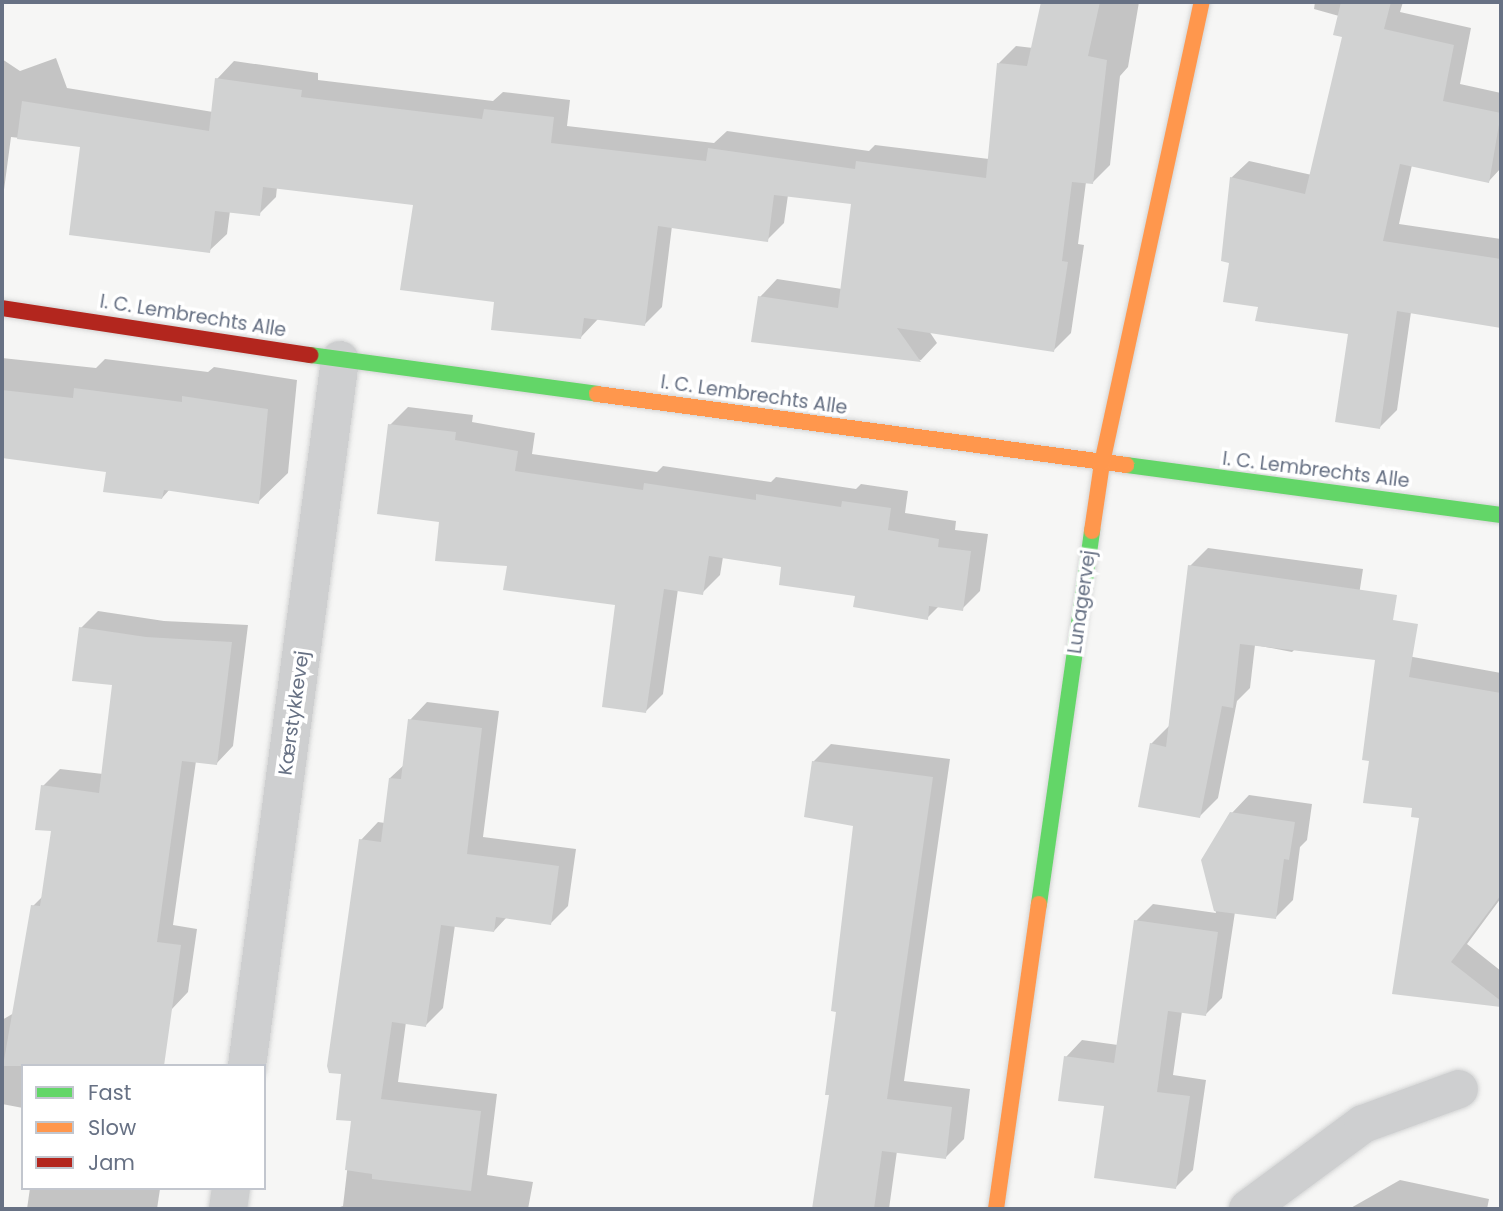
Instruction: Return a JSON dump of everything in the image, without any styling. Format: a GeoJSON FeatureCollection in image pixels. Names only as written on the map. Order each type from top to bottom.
{"type":"FeatureCollection","features":[{"type":"Feature","properties":{"kind":"street","name":"Lunagervej"},"geometry":{"type":"LineString","coordinates":[[996,1209],[1102,463],[1202,2]]}},
{"type":"Feature","properties":{"kind":"street","name":"I. C. Lembrechts Alle"},"geometry":{"type":"LineString","coordinates":[[2,308],[340,360],[1501,515]]}},
{"type":"Feature","properties":{"kind":"street","name":"Kærstykkevej"},"geometry":{"type":"LineString","coordinates":[[247,1064],[340,360]]}},
{"type":"Feature","properties":{"kind":"street"},"geometry":{"type":"LineString","coordinates":[[1248,1209],[1363,1124],[1459,1089]]}},
{"type":"Feature","properties":{"kind":"street"},"geometry":{"type":"LineString","coordinates":[[228,1209],[231,1190]]}},
{"type":"Feature","properties":{"kind":"building"},"geometry":{"type":"Polygon","coordinates":[[[1041,2],[1100,2],[1088,56],[1107,60],[1093,184],[1072,182],[1062,261],[1068,262],[1054,352],[897,328],[921,362],[751,342],[758,296],[838,308],[851,204],[774,195],[768,242],[658,226],[645,326],[584,318],[581,339],[491,330],[494,302],[400,290],[413,205],[263,187],[260,216],[215,211],[210,253],[69,235],[80,147],[17,139],[22,101],[209,131],[215,78],[302,90],[301,97],[482,119],[484,109],[554,117],[551,143],[706,161],[708,148],[855,169],[856,161],[986,178],[997,63],[1027,66],[1041,2]]]}},
{"type":"Feature","properties":{"kind":"building"},"geometry":{"type":"Polygon","coordinates":[[[1341,2],[1391,2],[1384,29],[1454,45],[1443,101],[1501,113],[1489,183],[1400,164],[1383,241],[1501,259],[1501,328],[1397,311],[1380,429],[1335,422],[1348,334],[1255,321],[1258,307],[1223,302],[1229,263],[1221,261],[1230,177],[1305,194],[1342,37],[1333,35],[1341,2]]]}},
{"type":"Feature","properties":{"kind":"building"},"geometry":{"type":"Polygon","coordinates":[[[74,388],[182,402],[182,396],[268,409],[259,504],[164,490],[162,499],[103,492],[106,472],[2,458],[2,390],[73,398],[74,388]]]}},
{"type":"Feature","properties":{"kind":"building"},"geometry":{"type":"Polygon","coordinates":[[[388,424],[456,432],[455,440],[518,451],[515,471],[643,490],[644,483],[756,500],[756,494],[841,507],[842,501],[891,508],[888,530],[939,539],[938,547],[971,551],[963,611],[929,606],[928,620],[853,607],[855,596],[779,585],[781,567],[709,556],[703,595],[664,589],[646,713],[602,707],[615,605],[503,590],[507,566],[435,561],[439,522],[377,514],[388,424]]]}},
{"type":"Feature","properties":{"kind":"building"},"geometry":{"type":"Polygon","coordinates":[[[1188,565],[1397,595],[1393,620],[1418,624],[1409,677],[1501,693],[1501,895],[1451,962],[1501,1001],[1501,1007],[1392,994],[1419,818],[1411,817],[1412,808],[1363,803],[1369,761],[1362,760],[1375,660],[1240,644],[1233,708],[1222,706],[1200,818],[1138,807],[1150,743],[1166,747],[1188,565]]]}},
{"type":"Feature","properties":{"kind":"building"},"geometry":{"type":"Polygon","coordinates":[[[79,627],[146,637],[232,642],[217,765],[182,761],[157,942],[181,945],[164,1064],[3,1066],[31,905],[40,906],[51,831],[35,830],[41,785],[99,793],[112,685],[72,681],[79,627]]]}},
{"type":"Feature","properties":{"kind":"building"},"geometry":{"type":"Polygon","coordinates":[[[408,719],[482,728],[467,854],[559,866],[551,925],[496,917],[494,932],[441,925],[426,1027],[392,1022],[381,1099],[481,1111],[471,1191],[372,1179],[372,1174],[345,1170],[351,1121],[336,1120],[341,1074],[329,1073],[327,1066],[359,839],[381,842],[389,778],[401,779],[408,719]]]}},
{"type":"Feature","properties":{"kind":"building"},"geometry":{"type":"Polygon","coordinates":[[[812,761],[933,777],[887,1099],[952,1107],[946,1159],[882,1151],[874,1209],[812,1209],[829,1095],[825,1095],[836,1012],[831,1011],[853,826],[804,817],[812,761]]]}},
{"type":"Feature","properties":{"kind":"building"},"geometry":{"type":"Polygon","coordinates":[[[1230,812],[1295,822],[1289,860],[1284,859],[1276,919],[1214,911],[1201,860],[1230,812]]]}},
{"type":"Feature","properties":{"kind":"building"},"geometry":{"type":"Polygon","coordinates":[[[1134,920],[1218,932],[1206,1016],[1168,1011],[1157,1092],[1190,1096],[1176,1189],[1094,1178],[1104,1106],[1058,1101],[1064,1056],[1114,1063],[1134,920]]]}},
{"type":"Feature","properties":{"kind":"traffic: fast"},"geometry":{"type":"LineString","coordinates":[[310,355],[597,394]]}},
{"type":"Feature","properties":{"kind":"traffic: fast"},"geometry":{"type":"LineString","coordinates":[[1126,465],[1501,515]]}},
{"type":"Feature","properties":{"kind":"traffic: fast"},"geometry":{"type":"LineString","coordinates":[[1039,904],[1092,531]]}},
{"type":"Feature","properties":{"kind":"traffic: slow"},"geometry":{"type":"LineString","coordinates":[[1092,531],[1102,463],[1202,2]]}},
{"type":"Feature","properties":{"kind":"traffic: slow"},"geometry":{"type":"LineString","coordinates":[[597,394],[1126,465]]}},
{"type":"Feature","properties":{"kind":"traffic: slow"},"geometry":{"type":"LineString","coordinates":[[996,1209],[1039,904]]}},
{"type":"Feature","properties":{"kind":"traffic: jam"},"geometry":{"type":"LineString","coordinates":[[2,308],[310,355]]}}]}
